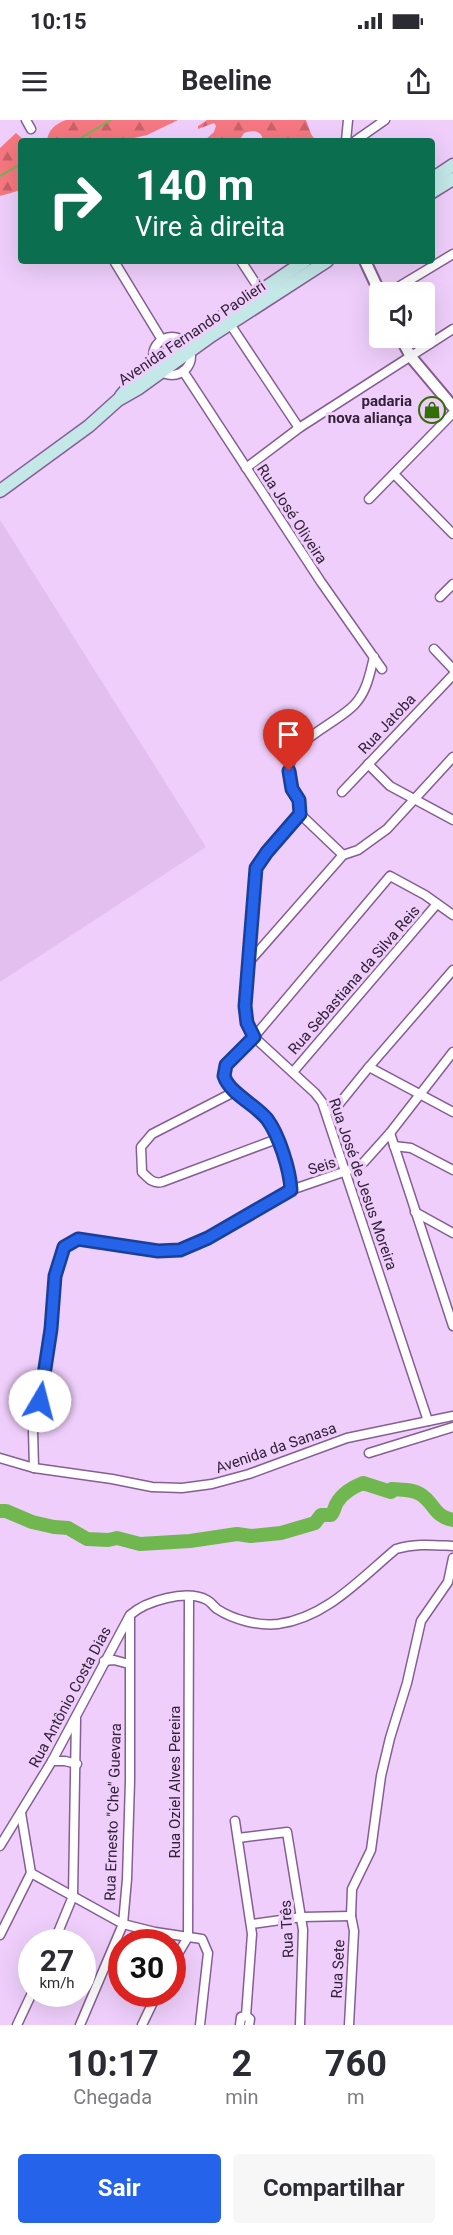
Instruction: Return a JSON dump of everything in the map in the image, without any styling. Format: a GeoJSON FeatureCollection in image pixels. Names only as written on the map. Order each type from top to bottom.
{"type":"FeatureCollection","features":[{"type":"Feature","properties":{"kind":"main road"},"geometry":{"type":"LineString","coordinates":[[435,177],[453,165]]}},
{"type":"Feature","properties":{"kind":"main road"},"geometry":{"type":"LineString","coordinates":[[435,190],[453,179]]}},
{"type":"Feature","properties":{"kind":"main road","name":"Avenida Fernando Paolieri"},"geometry":{"type":"LineString","coordinates":[[0,491],[89,426],[118,400],[139,388],[158,367],[260,290],[300,264]]}},
{"type":"Feature","properties":{"kind":"main road","name":"Avenida Fernando Paolieri"},"geometry":{"type":"LineString","coordinates":[[188,346],[230,324],[322,264]]}},
{"type":"Feature","properties":{"kind":"street"},"geometry":{"type":"LineString","coordinates":[[26,120],[31,129]]}},
{"type":"Feature","properties":{"kind":"street"},"geometry":{"type":"LineString","coordinates":[[346,138],[348,120]]}},
{"type":"Feature","properties":{"kind":"street"},"geometry":{"type":"LineString","coordinates":[[359,138],[385,120]]}},
{"type":"Feature","properties":{"kind":"street"},"geometry":{"type":"LineString","coordinates":[[407,282],[453,254]]}},
{"type":"Feature","properties":{"kind":"street"},"geometry":{"type":"LineString","coordinates":[[116,264],[162,340]]}},
{"type":"Feature","properties":{"kind":"street"},"geometry":{"type":"LineString","coordinates":[[243,264],[260,290]]}},
{"type":"Feature","properties":{"kind":"street"},"geometry":{"type":"LineString","coordinates":[[366,264],[375,282]]}},
{"type":"Feature","properties":{"kind":"street"},"geometry":{"type":"LineString","coordinates":[[230,324],[299,428]]}},
{"type":"Feature","properties":{"kind":"street"},"geometry":{"type":"LineString","coordinates":[[246,468],[299,428],[453,329]]}},
{"type":"Feature","properties":{"kind":"street"},"geometry":{"type":"LineString","coordinates":[[178,337],[188,346],[188,366],[183,371],[168,374],[158,367],[153,355],[156,346],[162,340],[178,337]]}},
{"type":"Feature","properties":{"kind":"street"},"geometry":{"type":"LineString","coordinates":[[406,348],[411,357],[453,407]]}},
{"type":"Feature","properties":{"kind":"street","name":"Rua José Oliveira"},"geometry":{"type":"LineString","coordinates":[[183,371],[321,582],[382,669]]}},
{"type":"Feature","properties":{"kind":"street"},"geometry":{"type":"LineString","coordinates":[[369,499],[453,413]]}},
{"type":"Feature","properties":{"kind":"street"},"geometry":{"type":"LineString","coordinates":[[394,474],[453,534]]}},
{"type":"Feature","properties":{"kind":"street"},"geometry":{"type":"LineString","coordinates":[[440,597],[453,584]]}},
{"type":"Feature","properties":{"kind":"street"},"geometry":{"type":"LineString","coordinates":[[434,649],[453,669]]}},
{"type":"Feature","properties":{"kind":"street"},"geometry":{"type":"LineString","coordinates":[[343,855],[300,814],[299,800],[292,789],[289,771],[291,757],[300,746],[345,714],[356,703],[365,690],[375,657]]}},
{"type":"Feature","properties":{"kind":"street","name":"Rua Jatoba"},"geometry":{"type":"LineString","coordinates":[[342,792],[453,675]]}},
{"type":"Feature","properties":{"kind":"street"},"geometry":{"type":"LineString","coordinates":[[249,962],[343,855],[355,852],[387,829],[453,757]]}},
{"type":"Feature","properties":{"kind":"street"},"geometry":{"type":"LineString","coordinates":[[368,764],[390,786],[414,801],[453,820]]}},
{"type":"Feature","properties":{"kind":"street"},"geometry":{"type":"LineString","coordinates":[[254,1037],[247,1023],[245,1006],[256,868],[300,814]]}},
{"type":"Feature","properties":{"kind":"street"},"geometry":{"type":"LineString","coordinates":[[291,1190],[291,1179],[277,1139],[267,1119],[225,1080],[226,1065],[254,1037],[390,876],[425,895],[453,915]]}},
{"type":"Feature","properties":{"kind":"street","name":"Rua Sebastiana da Silva Reis"},"geometry":{"type":"LineString","coordinates":[[293,1072],[436,905]]}},
{"type":"Feature","properties":{"kind":"street"},"geometry":{"type":"LineString","coordinates":[[326,1112],[339,1104],[453,970]]}},
{"type":"Feature","properties":{"kind":"street","name":"Rua José de Jesus Moreira"},"geometry":{"type":"LineString","coordinates":[[254,1037],[315,1093],[326,1112],[428,1421]]}},
{"type":"Feature","properties":{"kind":"street","name":"Seis"},"geometry":{"type":"LineString","coordinates":[[34,1468],[33,1431],[51,1329],[55,1276],[64,1247],[78,1239],[158,1251],[180,1250],[208,1238],[291,1190],[346,1172],[364,1162],[390,1133],[453,1052]]}},
{"type":"Feature","properties":{"kind":"street"},"geometry":{"type":"LineString","coordinates":[[369,1067],[453,1112]]}},
{"type":"Feature","properties":{"kind":"street"},"geometry":{"type":"LineString","coordinates":[[237,1091],[152,1134],[141,1147],[142,1172],[152,1181],[162,1182],[277,1139]]}},
{"type":"Feature","properties":{"kind":"street"},"geometry":{"type":"LineString","coordinates":[[390,1133],[453,1326]]}},
{"type":"Feature","properties":{"kind":"street"},"geometry":{"type":"LineString","coordinates":[[394,1146],[411,1148],[453,1170]]}},
{"type":"Feature","properties":{"kind":"street"},"geometry":{"type":"LineString","coordinates":[[415,1212],[453,1233]]}},
{"type":"Feature","properties":{"kind":"street","name":"Avenida da Sanasa"},"geometry":{"type":"LineString","coordinates":[[0,1458],[34,1468],[152,1487],[182,1488],[212,1484],[249,1473],[347,1438],[453,1416]]}},
{"type":"Feature","properties":{"kind":"street"},"geometry":{"type":"LineString","coordinates":[[369,1453],[453,1427]]}},
{"type":"Feature","properties":{"kind":"street"},"geometry":{"type":"LineString","coordinates":[[189,1596],[209,1600],[215,1608],[234,1617],[260,1624],[278,1624],[304,1618],[323,1609],[396,1549],[409,1545],[453,1546]]}},
{"type":"Feature","properties":{"kind":"street","name":"Rua Sete"},"geometry":{"type":"LineString","coordinates":[[349,2025],[354,1930],[351,1916],[352,1889],[371,1850],[381,1776],[422,1621],[448,1582],[453,1558]]}},
{"type":"Feature","properties":{"kind":"street","name":"Rua Antônio Costa Dias"},"geometry":{"type":"LineString","coordinates":[[0,1846],[52,1761],[130,1615],[138,1607],[150,1602],[189,1596]]}},
{"type":"Feature","properties":{"kind":"street","name":"Rua Oziel Alves Pereira"},"geometry":{"type":"LineString","coordinates":[[188,1937],[189,1596]]}},
{"type":"Feature","properties":{"kind":"street","name":"Rua Ernesto \"Che\" Guevara"},"geometry":{"type":"LineString","coordinates":[[80,2025],[123,1924],[128,1879],[130,1792],[130,1615]]}},
{"type":"Feature","properties":{"kind":"street"},"geometry":{"type":"LineString","coordinates":[[104,1661],[114,1660],[129,1664]]}},
{"type":"Feature","properties":{"kind":"street"},"geometry":{"type":"LineString","coordinates":[[59,1929],[73,1896],[76,1718]]}},
{"type":"Feature","properties":{"kind":"street"},"geometry":{"type":"LineString","coordinates":[[52,1761],[76,1764]]}},
{"type":"Feature","properties":{"kind":"street"},"geometry":{"type":"LineString","coordinates":[[0,1935],[31,1873],[21,1813]]}},
{"type":"Feature","properties":{"kind":"street"},"geometry":{"type":"LineString","coordinates":[[235,1821],[252,1924],[253,1943],[246,2016],[250,2019],[249,2025]]}},
{"type":"Feature","properties":{"kind":"street","name":"Rua Três"},"geometry":{"type":"LineString","coordinates":[[238,1838],[287,1832],[302,1917],[300,2025]]}},
{"type":"Feature","properties":{"kind":"street"},"geometry":{"type":"LineString","coordinates":[[31,1873],[123,1924],[202,1939],[208,1953],[200,2025]]}},
{"type":"Feature","properties":{"kind":"street"},"geometry":{"type":"LineString","coordinates":[[252,1924],[302,1917],[351,1916]]}},
{"type":"Feature","properties":{"kind":"street"},"geometry":{"type":"LineString","coordinates":[[17,2025],[26,2007]]}},
{"type":"Feature","properties":{"kind":"street"},"geometry":{"type":"LineString","coordinates":[[142,2025],[151,2007]]}},
{"type":"Feature","properties":{"kind":"street"},"geometry":{"type":"LineString","coordinates":[[240,2025],[241,2017],[246,2016]]}},
{"type":"Feature","properties":{"kind":"shaded area"},"geometry":{"type":"Polygon","coordinates":[[[0,520],[206,847],[0,982],[0,520]]]}},
{"type":"Feature","properties":{"kind":"green space"},"geometry":{"type":"Polygon","coordinates":[[[66,120],[178,120],[147,135],[134,138],[48,138],[53,128],[66,120]]]}},
{"type":"Feature","properties":{"kind":"green space"},"geometry":{"type":"Polygon","coordinates":[[[207,120],[306,120],[314,138],[262,138],[254,131],[244,133],[241,138],[207,138],[214,132],[216,126],[214,123],[198,129],[198,126],[207,120]]]}},
{"type":"Feature","properties":{"kind":"green space"},"geometry":{"type":"Polygon","coordinates":[[[16,133],[22,138],[18,138],[18,191],[0,196],[0,148],[16,133]]]}},
{"type":"Feature","properties":{"kind":"waterway"},"geometry":{"type":"LineString","coordinates":[[81,138],[111,120]]}},
{"type":"Feature","properties":{"kind":"waterway"},"geometry":{"type":"LineString","coordinates":[[0,176],[18,166]]}},
{"type":"Feature","properties":{"kind":"waterway"},"geometry":{"type":"LineString","coordinates":[[0,1511],[6,1511],[32,1522],[68,1528],[87,1539],[117,1538],[140,1544],[190,1541],[237,1534],[251,1536],[281,1533],[315,1523],[321,1515],[331,1515],[343,1495],[363,1483],[391,1492],[392,1489],[417,1492],[442,1516],[453,1520]]}},
{"type":"Feature","properties":{"kind":"place","name":"padaria nova aliança"},"geometry":{"type":"Point","coordinates":[432,410]}},
{"type":"Feature","properties":{"kind":"route"},"geometry":{"type":"LineString","coordinates":[[40,1401],[51,1329],[55,1276],[64,1247],[78,1239],[158,1251],[180,1250],[208,1238],[291,1190],[291,1179],[277,1139],[267,1119],[225,1080],[224,1076],[226,1065],[254,1037],[247,1023],[245,1006],[256,868],[300,814],[298,796],[292,789],[289,771]]}}]}
